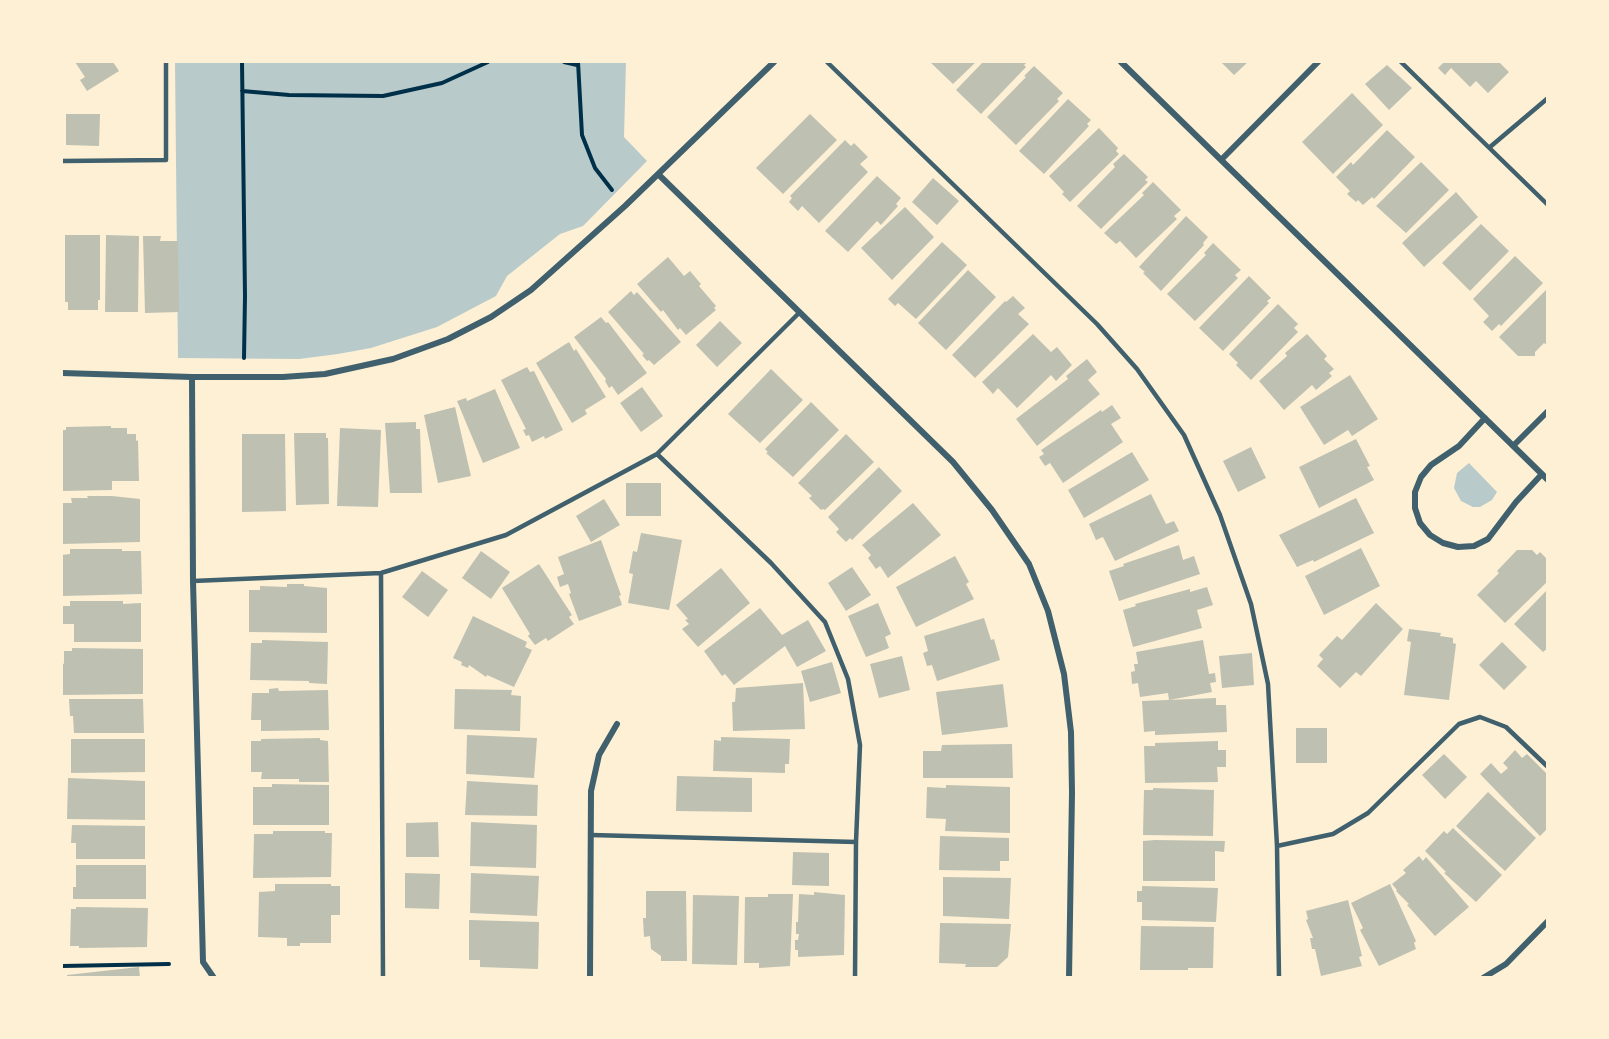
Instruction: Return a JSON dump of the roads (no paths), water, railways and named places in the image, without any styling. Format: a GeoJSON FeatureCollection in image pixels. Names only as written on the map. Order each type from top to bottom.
{"type":"FeatureCollection","features":[{"type":"Feature","properties":{"kind":"street"},"geometry":{"type":"LineString","coordinates":[[62,373],[192,377],[283,377],[325,374],[393,359],[448,339],[491,317],[531,290],[658,174],[774,62]]}},
{"type":"Feature","properties":{"kind":"street"},"geometry":{"type":"LineString","coordinates":[[1121,62],[1548,480]]}},
{"type":"Feature","properties":{"kind":"street"},"geometry":{"type":"LineString","coordinates":[[1222,159],[1318,62]]}},
{"type":"Feature","properties":{"kind":"street"},"geometry":{"type":"LineString","coordinates":[[658,174],[953,462],[992,510],[1029,564],[1048,611],[1064,674],[1071,732],[1069,978]]}},
{"type":"Feature","properties":{"kind":"street"},"geometry":{"type":"LineString","coordinates":[[192,377],[193,581],[203,962],[214,978]]}},
{"type":"Feature","properties":{"kind":"street"},"geometry":{"type":"LineString","coordinates":[[1513,446],[1548,411]]}},
{"type":"Feature","properties":{"kind":"street"},"geometry":{"type":"LineString","coordinates":[[1485,418],[1459,446],[1431,465],[1421,477],[1415,492],[1415,508],[1420,523],[1430,535],[1443,543],[1458,547],[1474,546],[1488,539],[1516,502],[1542,474]]}},
{"type":"Feature","properties":{"kind":"street"},"geometry":{"type":"LineString","coordinates":[[590,978],[591,791],[599,755],[617,724]]}},
{"type":"Feature","properties":{"kind":"street"},"geometry":{"type":"LineString","coordinates":[[1483,978],[1506,964],[1548,921]]}},
{"type":"Feature","properties":{"kind":"lane"},"geometry":{"type":"LineString","coordinates":[[62,161],[166,160],[166,62]]}},
{"type":"Feature","properties":{"kind":"lane"},"geometry":{"type":"LineString","coordinates":[[827,62],[1096,324],[1137,369],[1184,435],[1220,515],[1251,604],[1268,684],[1276,846],[1279,978]]}},
{"type":"Feature","properties":{"kind":"lane"},"geometry":{"type":"LineString","coordinates":[[1401,62],[1548,205]]}},
{"type":"Feature","properties":{"kind":"lane"},"geometry":{"type":"LineString","coordinates":[[1490,147],[1548,98]]}},
{"type":"Feature","properties":{"kind":"lane"},"geometry":{"type":"LineString","coordinates":[[193,581],[381,573],[506,535],[657,454],[800,312]]}},
{"type":"Feature","properties":{"kind":"lane"},"geometry":{"type":"LineString","coordinates":[[657,454],[771,563],[825,622],[848,679],[860,745],[856,842],[855,978]]}},
{"type":"Feature","properties":{"kind":"lane"},"geometry":{"type":"LineString","coordinates":[[381,573],[383,978]]}},
{"type":"Feature","properties":{"kind":"lane"},"geometry":{"type":"LineString","coordinates":[[1276,846],[1333,834],[1368,813],[1459,724],[1480,717],[1506,727],[1548,767]]}},
{"type":"Feature","properties":{"kind":"lane"},"geometry":{"type":"LineString","coordinates":[[591,835],[856,842]]}}]}
